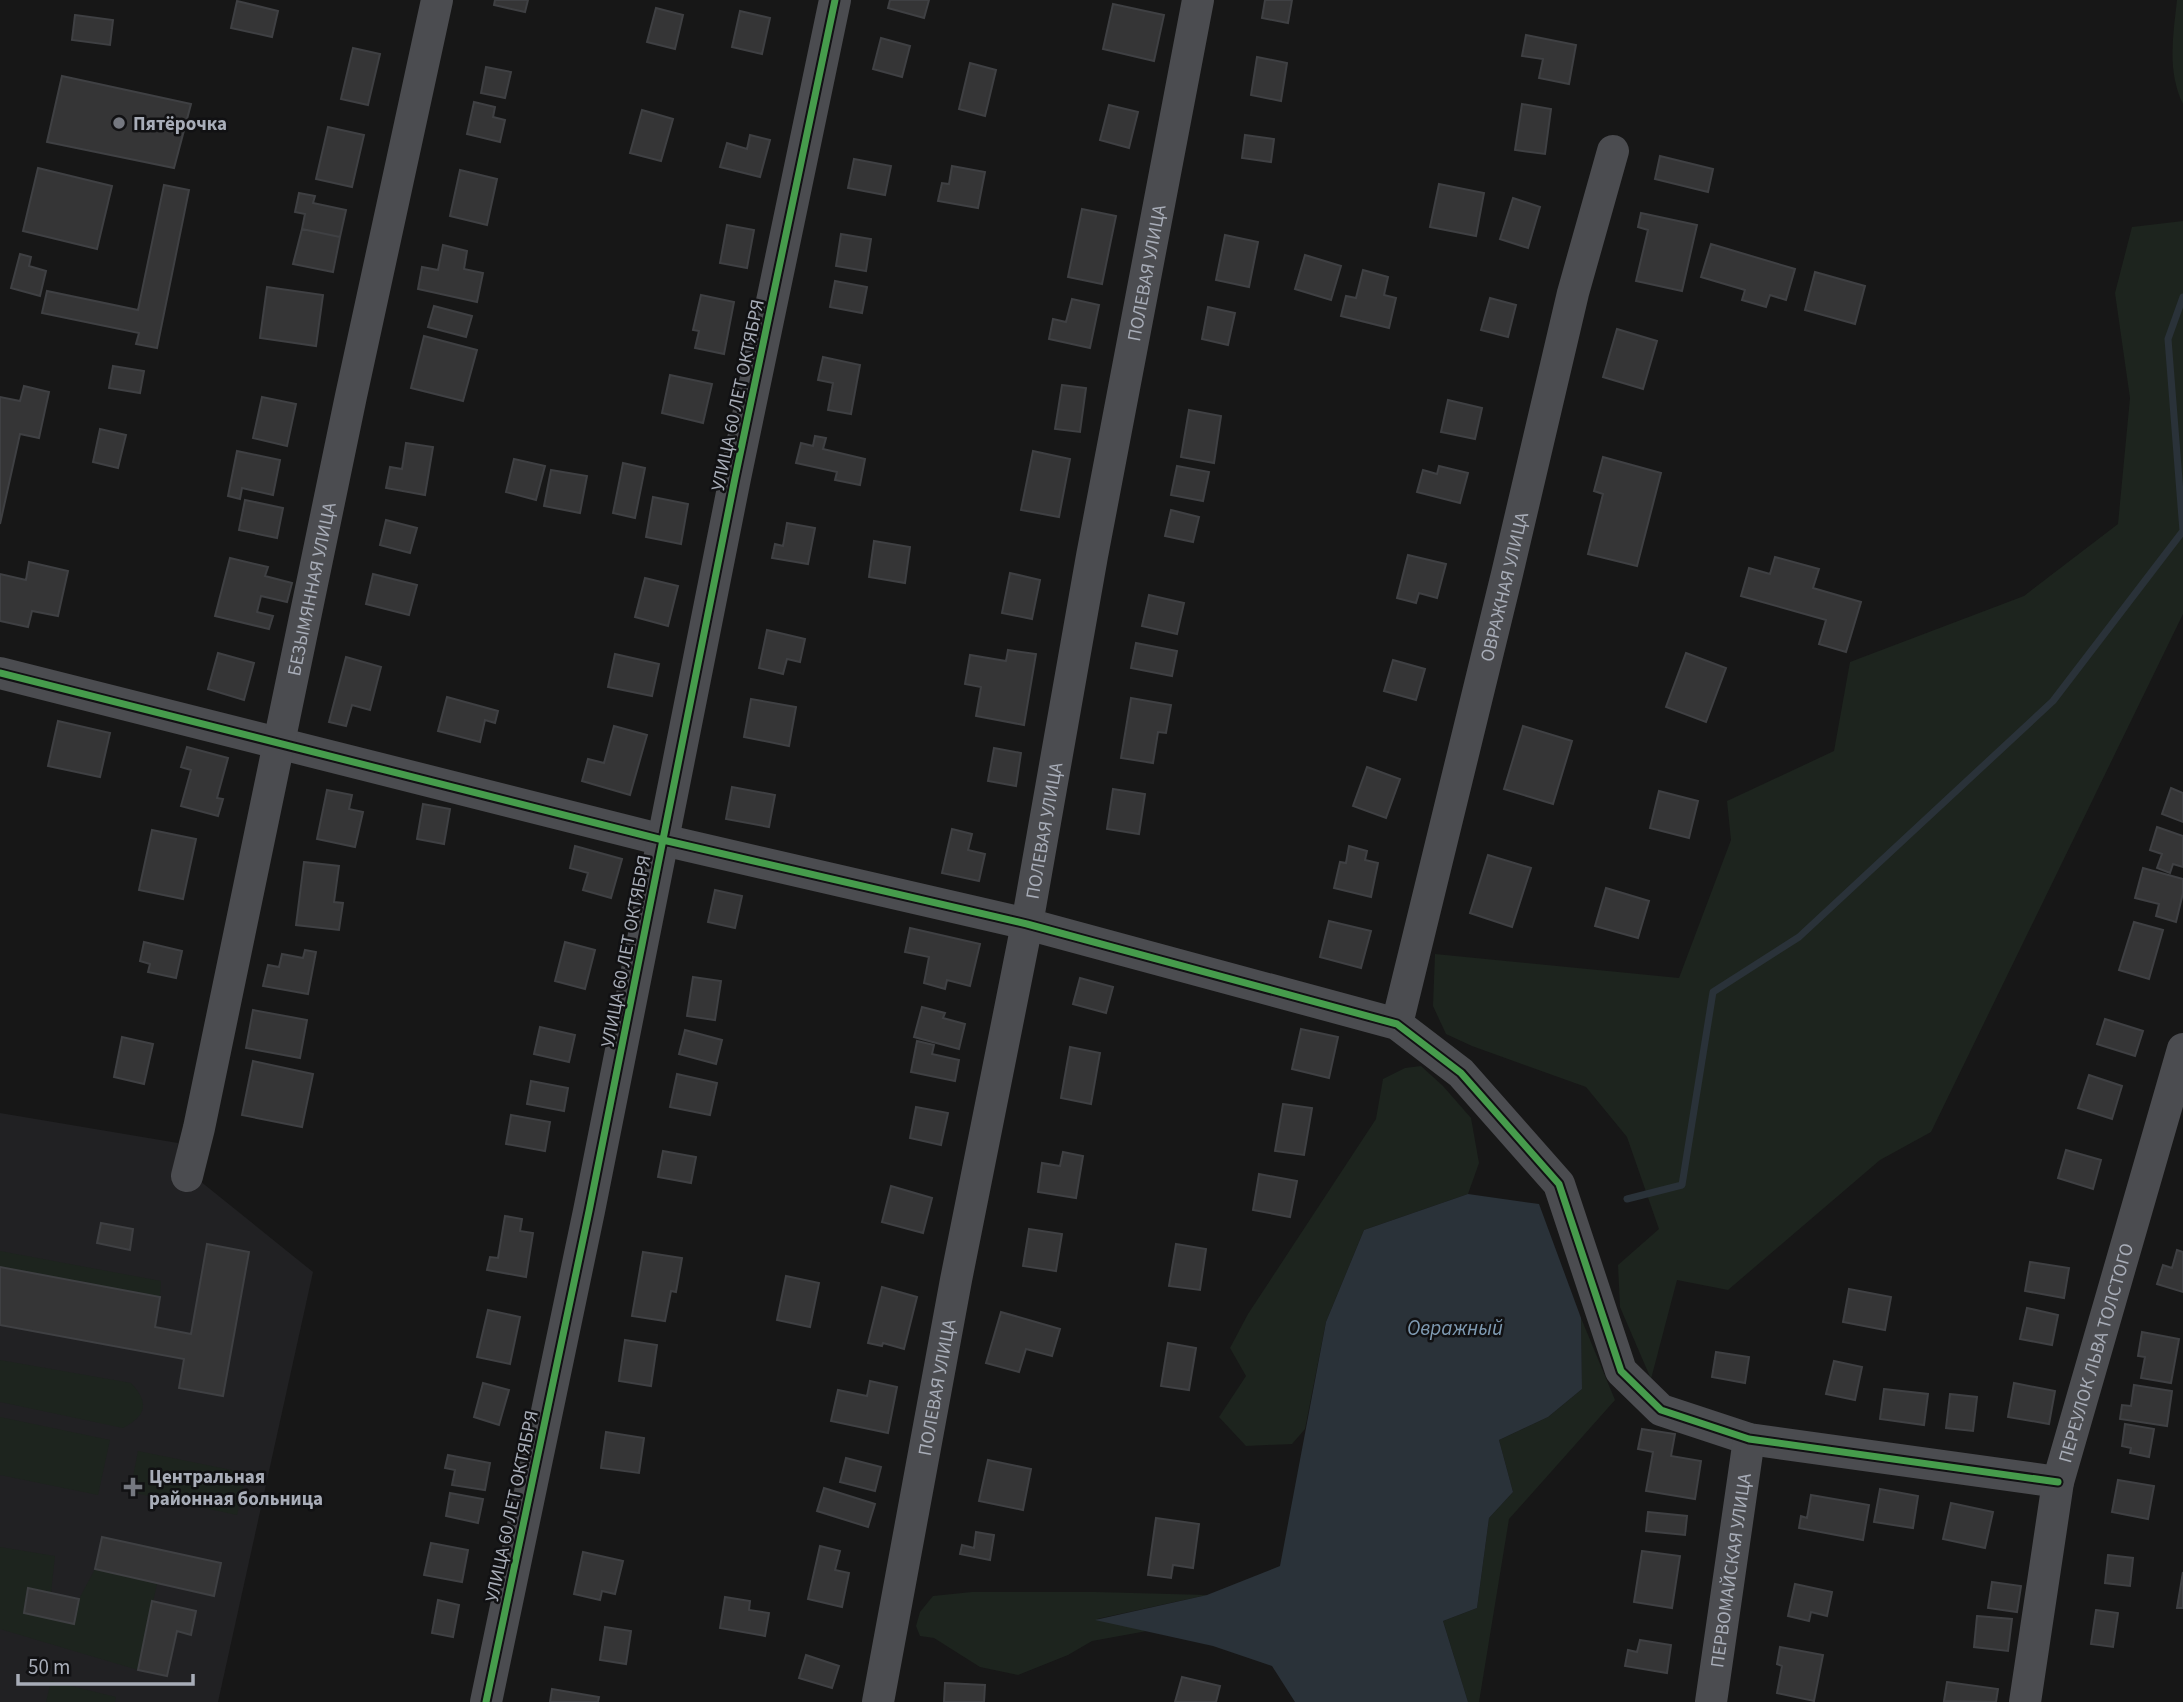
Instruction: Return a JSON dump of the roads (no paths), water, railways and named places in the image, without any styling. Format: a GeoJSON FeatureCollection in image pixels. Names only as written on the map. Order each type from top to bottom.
{"type":"FeatureCollection","features":[{"type":"Feature","properties":{"kind":"street","name":"БЕЗЫМЯННАЯ УЛИЦА"},"geometry":{"type":"LineString","coordinates":[[187,1176],[437,0]]}},
{"type":"Feature","properties":{"kind":"street","name":"УЛИЦА 60 ЛЕТ ОКТЯБРЯ"},"geometry":{"type":"LineString","coordinates":[[486,1702],[589,1211],[835,0]]}},
{"type":"Feature","properties":{"kind":"street","name":"ПОЛЕВАЯ УЛИЦА"},"geometry":{"type":"LineString","coordinates":[[878,1702],[956,1280],[1027,924],[1092,556],[1198,0]]}},
{"type":"Feature","properties":{"kind":"street","name":"ОВРАЖНАЯ УЛИЦА"},"geometry":{"type":"LineString","coordinates":[[1397,1024],[1573,293],[1613,151]]}},
{"type":"Feature","properties":{"kind":"street"},"geometry":{"type":"LineString","coordinates":[[0,673],[663,840],[1027,924],[1397,1024],[1461,1073],[1559,1184],[1621,1371],[1661,1410],[1749,1439],[2058,1482]]}},
{"type":"Feature","properties":{"kind":"street","name":"ПЕРЕУЛОК ЛЬВА ТОЛСТОГО"},"geometry":{"type":"LineString","coordinates":[[2025,1702],[2058,1482],[2183,1049]]}},
{"type":"Feature","properties":{"kind":"street","name":"ПЕРВОМАЙСКАЯ УЛИЦА"},"geometry":{"type":"LineString","coordinates":[[1711,1702],[1749,1439]]}},
{"type":"Feature","properties":{"kind":"water","name":"Овражный"},"geometry":{"type":"Polygon","coordinates":[[[1468,1194],[1539,1204],[1581,1318],[1582,1389],[1548,1417],[1499,1440],[1513,1492],[1489,1518],[1477,1608],[1443,1621],[1468,1702],[1295,1702],[1272,1666],[1213,1646],[1095,1620],[1207,1595],[1280,1566],[1326,1322],[1364,1230],[1468,1194]]]}},
{"type":"Feature","properties":{"kind":"waterway"},"geometry":{"type":"LineString","coordinates":[[1627,1199],[1682,1185],[1713,992],[1799,937],[2053,701],[2183,531],[2168,339],[2183,297]]}},
{"type":"Feature","properties":{"kind":"place","name":"Пятёрочка"},"geometry":{"type":"Point","coordinates":[119,123]}},
{"type":"Feature","properties":{"kind":"place","name":"Центральная районная больница"},"geometry":{"type":"Point","coordinates":[133,1487]}}]}
